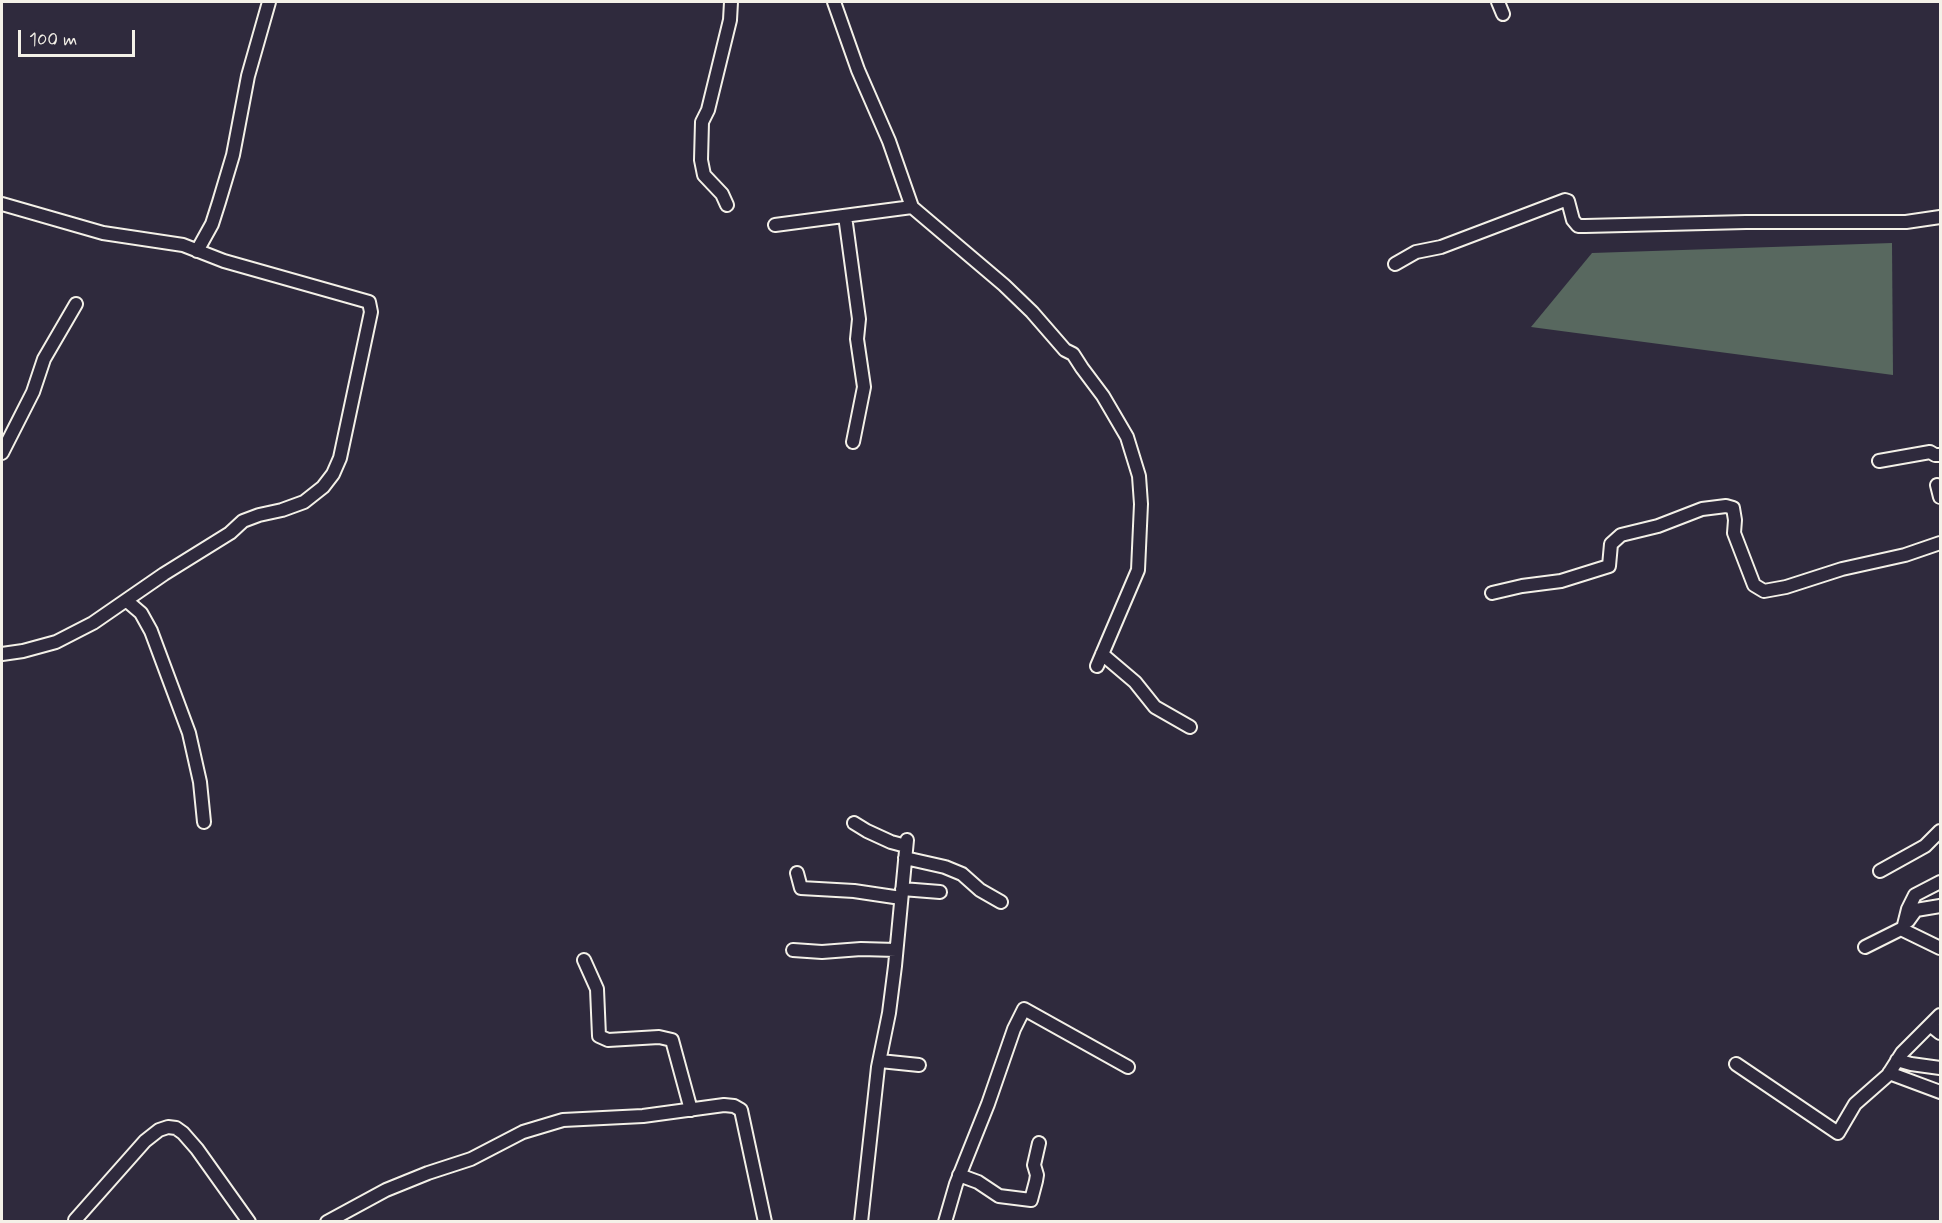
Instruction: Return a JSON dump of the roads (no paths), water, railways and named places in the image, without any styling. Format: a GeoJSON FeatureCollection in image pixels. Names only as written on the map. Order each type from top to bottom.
{"type":"FeatureCollection","features":[{"type":"Feature","properties":{"kind":"street"},"geometry":{"type":"LineString","coordinates":[[197,251],[212,224],[233,154],[248,76],[269,2]]}},
{"type":"Feature","properties":{"kind":"street"},"geometry":{"type":"LineString","coordinates":[[727,205],[722,194],[704,175],[701,160],[702,122],[708,110],[722,54],[731,2]]}},
{"type":"Feature","properties":{"kind":"street"},"geometry":{"type":"LineString","coordinates":[[834,2],[858,70],[889,141],[912,207],[1004,285],[1032,312],[1065,350],[1073,354],[1103,396],[1127,437],[1139,476],[1141,504],[1138,570],[1099,660],[1135,682],[1155,707],[1190,728]]}},
{"type":"Feature","properties":{"kind":"street"},"geometry":{"type":"LineString","coordinates":[[1498,2],[1503,14]]}},
{"type":"Feature","properties":{"kind":"street"},"geometry":{"type":"LineString","coordinates":[[1395,264],[1416,252],[1441,246],[1565,200],[1568,201],[1573,220],[1578,226],[1746,222],[1906,222],[1941,217]]}},
{"type":"Feature","properties":{"kind":"street"},"geometry":{"type":"LineString","coordinates":[[2,204],[103,233],[175,243],[224,261],[369,302],[371,312],[340,458],[333,474],[323,487],[304,502],[282,510],[259,514],[243,521],[230,533],[164,574],[93,623],[56,642],[2,654]]}},
{"type":"Feature","properties":{"kind":"street"},"geometry":{"type":"LineString","coordinates":[[775,225],[912,207]]}},
{"type":"Feature","properties":{"kind":"street"},"geometry":{"type":"LineString","coordinates":[[845,216],[859,319],[857,339],[864,387],[853,442]]}},
{"type":"Feature","properties":{"kind":"street"},"geometry":{"type":"LineString","coordinates":[[2,453],[33,392],[44,359],[76,304]]}},
{"type":"Feature","properties":{"kind":"street"},"geometry":{"type":"LineString","coordinates":[[1879,461],[1930,452],[1941,455]]}},
{"type":"Feature","properties":{"kind":"street"},"geometry":{"type":"LineString","coordinates":[[1492,593],[1561,581],[1609,566],[1611,543],[1621,535],[1658,526],[1702,509],[1726,506],[1733,508],[1734,533],[1754,585],[1764,591],[1842,569],[1905,555],[1941,543]]}},
{"type":"Feature","properties":{"kind":"street"},"geometry":{"type":"LineString","coordinates":[[127,601],[141,613],[151,631],[189,733],[200,782],[204,822]]}},
{"type":"Feature","properties":{"kind":"street"},"geometry":{"type":"LineString","coordinates":[[854,823],[962,874],[980,890],[1001,902]]}},
{"type":"Feature","properties":{"kind":"street"},"geometry":{"type":"LineString","coordinates":[[1880,871],[1925,846],[1941,831]]}},
{"type":"Feature","properties":{"kind":"street"},"geometry":{"type":"LineString","coordinates":[[861,1221],[880,1061],[889,1013],[906,848]]}},
{"type":"Feature","properties":{"kind":"street"},"geometry":{"type":"LineString","coordinates":[[797,873],[801,888],[902,893],[940,892]]}},
{"type":"Feature","properties":{"kind":"street"},"geometry":{"type":"LineString","coordinates":[[1903,927],[1908,909],[1916,894],[1941,882]]}},
{"type":"Feature","properties":{"kind":"street"},"geometry":{"type":"LineString","coordinates":[[1865,947],[1903,927],[1916,910],[1941,906]]}},
{"type":"Feature","properties":{"kind":"street"},"geometry":{"type":"LineString","coordinates":[[1903,927],[1941,948]]}},
{"type":"Feature","properties":{"kind":"street"},"geometry":{"type":"LineString","coordinates":[[793,950],[822,952],[861,949],[896,950]]}},
{"type":"Feature","properties":{"kind":"street"},"geometry":{"type":"LineString","coordinates":[[584,960],[597,988],[599,1036],[608,1040],[659,1036],[672,1040],[691,1110]]}},
{"type":"Feature","properties":{"kind":"street"},"geometry":{"type":"LineString","coordinates":[[945,1221],[959,1175],[988,1104],[1014,1029],[1024,1010],[1128,1067]]}},
{"type":"Feature","properties":{"kind":"street"},"geometry":{"type":"LineString","coordinates":[[1736,1064],[1838,1133],[1855,1104],[1889,1073],[1897,1060],[1935,1029],[1941,1015]]}},
{"type":"Feature","properties":{"kind":"street"},"geometry":{"type":"LineString","coordinates":[[1897,1060],[1941,1068]]}},
{"type":"Feature","properties":{"kind":"street"},"geometry":{"type":"LineString","coordinates":[[880,1061],[919,1065]]}},
{"type":"Feature","properties":{"kind":"street"},"geometry":{"type":"LineString","coordinates":[[1889,1073],[1941,1092]]}},
{"type":"Feature","properties":{"kind":"street"},"geometry":{"type":"LineString","coordinates":[[327,1221],[386,1190],[471,1159],[523,1132],[563,1120],[644,1116],[724,1105],[734,1106],[741,1110],[765,1221]]}},
{"type":"Feature","properties":{"kind":"street"},"geometry":{"type":"LineString","coordinates":[[75,1220],[145,1141],[159,1130],[168,1127],[176,1128],[183,1133],[197,1149],[249,1221]]}},
{"type":"Feature","properties":{"kind":"street"},"geometry":{"type":"LineString","coordinates":[[959,1175],[978,1182],[999,1196],[1031,1200],[1037,1176],[1034,1165],[1039,1143]]}}]}
